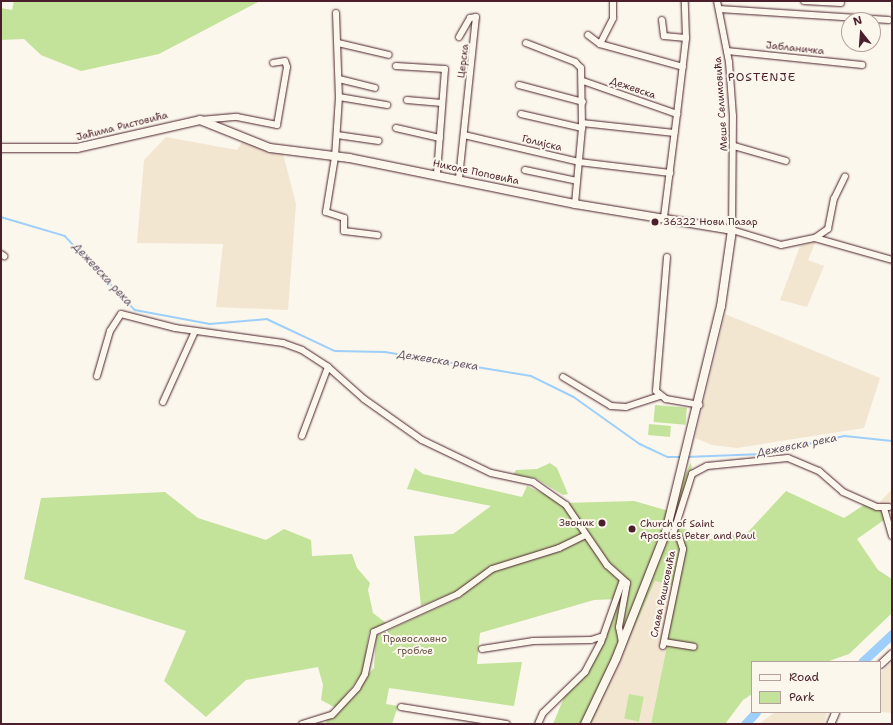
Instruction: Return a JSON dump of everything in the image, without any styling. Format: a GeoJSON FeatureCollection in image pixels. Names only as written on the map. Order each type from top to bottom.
{"type":"FeatureCollection","features":[{"type":"Feature","properties":{"kind":"main road","name":"Јаћима Ристовића"},"geometry":{"type":"LineString","coordinates":[[1,148],[77,148],[200,120]]}},
{"type":"Feature","properties":{"kind":"main road"},"geometry":{"type":"LineString","coordinates":[[200,120],[270,148],[335,157]]}},
{"type":"Feature","properties":{"kind":"main road","name":"Николе Поповића"},"geometry":{"type":"LineString","coordinates":[[335,157],[459,178],[575,204],[664,217],[732,230]]}},
{"type":"Feature","properties":{"kind":"main road","name":"Меше Селимовића"},"geometry":{"type":"LineString","coordinates":[[685,464],[721,306],[732,230]]}},
{"type":"Feature","properties":{"kind":"main road","name":"Слава Рашковића"},"geometry":{"type":"LineString","coordinates":[[585,724],[670,533],[685,464]]}},
{"type":"Feature","properties":{"kind":"street"},"geometry":{"type":"LineString","coordinates":[[600,44],[613,18],[614,1]]}},
{"type":"Feature","properties":{"kind":"street"},"geometry":{"type":"LineString","coordinates":[[664,217],[686,38],[686,1]]}},
{"type":"Feature","properties":{"kind":"street","name":"Меше Селимовића"},"geometry":{"type":"LineString","coordinates":[[717,1],[727,51],[734,146],[732,230]]}},
{"type":"Feature","properties":{"kind":"street"},"geometry":{"type":"LineString","coordinates":[[804,1],[841,3]]}},
{"type":"Feature","properties":{"kind":"street"},"geometry":{"type":"LineString","coordinates":[[719,9],[889,20]]}},
{"type":"Feature","properties":{"kind":"street"},"geometry":{"type":"LineString","coordinates":[[336,13],[339,97],[335,157],[326,212],[344,218],[344,231],[378,236]]}},
{"type":"Feature","properties":{"kind":"street","name":"Церска"},"geometry":{"type":"LineString","coordinates":[[459,37],[470,18],[476,17],[459,178]]}},
{"type":"Feature","properties":{"kind":"street"},"geometry":{"type":"LineString","coordinates":[[662,20],[664,36],[686,38]]}},
{"type":"Feature","properties":{"kind":"street"},"geometry":{"type":"LineString","coordinates":[[588,36],[600,44],[683,67]]}},
{"type":"Feature","properties":{"kind":"street"},"geometry":{"type":"LineString","coordinates":[[338,43],[389,55]]}},
{"type":"Feature","properties":{"kind":"street"},"geometry":{"type":"LineString","coordinates":[[526,43],[579,64],[583,81],[583,102],[575,204]]}},
{"type":"Feature","properties":{"kind":"street","name":"Јабланичка"},"geometry":{"type":"LineString","coordinates":[[727,51],[862,65]]}},
{"type":"Feature","properties":{"kind":"street","name":"Јаћима Ристовића"},"geometry":{"type":"LineString","coordinates":[[200,120],[237,117],[277,125],[287,66],[285,61],[273,63]]}},
{"type":"Feature","properties":{"kind":"street"},"geometry":{"type":"LineString","coordinates":[[396,66],[445,69],[437,174]]}},
{"type":"Feature","properties":{"kind":"street"},"geometry":{"type":"LineString","coordinates":[[339,79],[376,88]]}},
{"type":"Feature","properties":{"kind":"street","name":"Дежевска"},"geometry":{"type":"LineString","coordinates":[[583,81],[676,114]]}},
{"type":"Feature","properties":{"kind":"street"},"geometry":{"type":"LineString","coordinates":[[519,85],[583,102]]}},
{"type":"Feature","properties":{"kind":"street"},"geometry":{"type":"LineString","coordinates":[[339,97],[387,105]]}},
{"type":"Feature","properties":{"kind":"street"},"geometry":{"type":"LineString","coordinates":[[407,100],[442,103]]}},
{"type":"Feature","properties":{"kind":"street"},"geometry":{"type":"LineString","coordinates":[[521,114],[582,126],[674,133]]}},
{"type":"Feature","properties":{"kind":"street"},"geometry":{"type":"LineString","coordinates":[[396,128],[440,138]]}},
{"type":"Feature","properties":{"kind":"street"},"geometry":{"type":"LineString","coordinates":[[337,135],[379,141]]}},
{"type":"Feature","properties":{"kind":"street","name":"Голијска"},"geometry":{"type":"LineString","coordinates":[[464,135],[579,162]]}},
{"type":"Feature","properties":{"kind":"street"},"geometry":{"type":"LineString","coordinates":[[734,146],[786,161]]}},
{"type":"Feature","properties":{"kind":"street"},"geometry":{"type":"LineString","coordinates":[[579,162],[670,173]]}},
{"type":"Feature","properties":{"kind":"street"},"geometry":{"type":"LineString","coordinates":[[526,170],[577,181]]}},
{"type":"Feature","properties":{"kind":"street"},"geometry":{"type":"LineString","coordinates":[[732,230],[781,245],[815,238],[828,229],[834,199],[845,176]]}},
{"type":"Feature","properties":{"kind":"street"},"geometry":{"type":"LineString","coordinates":[[815,238],[892,260]]}},
{"type":"Feature","properties":{"kind":"street"},"geometry":{"type":"LineString","coordinates":[[659,396],[656,391],[667,257]]}},
{"type":"Feature","properties":{"kind":"street"},"geometry":{"type":"LineString","coordinates":[[97,376],[108,336],[121,314],[195,331],[283,343],[328,366],[364,400],[422,440],[491,472],[533,482],[550,490],[566,504],[607,565],[628,583],[619,627],[622,643]]}},
{"type":"Feature","properties":{"kind":"street"},"geometry":{"type":"LineString","coordinates":[[163,402],[195,331]]}},
{"type":"Feature","properties":{"kind":"street"},"geometry":{"type":"LineString","coordinates":[[302,436],[328,366]]}},
{"type":"Feature","properties":{"kind":"street"},"geometry":{"type":"LineString","coordinates":[[563,377],[610,406],[626,407],[659,396],[699,404]]}},
{"type":"Feature","properties":{"kind":"street","name":"Слава Рашковића"},"geometry":{"type":"LineString","coordinates":[[694,647],[663,644],[683,549],[681,539],[670,533],[692,474],[707,466],[788,458],[819,471],[843,492],[887,508],[892,536]]}},
{"type":"Feature","properties":{"kind":"street"},"geometry":{"type":"LineString","coordinates":[[302,724],[332,715],[357,688],[365,674],[374,632],[458,594],[492,569],[559,548],[586,535]]}},
{"type":"Feature","properties":{"kind":"street"},"geometry":{"type":"LineString","coordinates":[[538,724],[544,713],[583,676],[603,636],[623,580]]}},
{"type":"Feature","properties":{"kind":"street"},"geometry":{"type":"LineString","coordinates":[[482,648],[533,641],[591,640],[603,636]]}},
{"type":"Feature","properties":{"kind":"street"},"geometry":{"type":"LineString","coordinates":[[881,663],[892,653]]}},
{"type":"Feature","properties":{"kind":"street"},"geometry":{"type":"LineString","coordinates":[[401,707],[507,724]]}},
{"type":"Feature","properties":{"kind":"street"},"geometry":{"type":"LineString","coordinates":[[830,724],[835,713]]}},
{"type":"Feature","properties":{"kind":"shaded area"},"geometry":{"type":"Polygon","coordinates":[[[166,137],[237,150],[244,139],[282,150],[296,204],[288,310],[216,307],[223,244],[137,243],[144,160],[166,137]]]}},
{"type":"Feature","properties":{"kind":"shaded area"},"geometry":{"type":"Polygon","coordinates":[[[816,241],[808,260],[824,266],[807,307],[780,300],[800,246],[816,241]]]}},
{"type":"Feature","properties":{"kind":"shaded area"},"geometry":{"type":"Polygon","coordinates":[[[725,314],[880,378],[864,428],[737,448],[712,445],[695,438],[725,314]]]}},
{"type":"Feature","properties":{"kind":"shaded area"},"geometry":{"type":"Polygon","coordinates":[[[892,489],[892,513],[879,503],[892,489]]]}},
{"type":"Feature","properties":{"kind":"shaded area"},"geometry":{"type":"Polygon","coordinates":[[[655,581],[674,586],[661,645],[667,646],[651,724],[591,724],[655,581]]]}},
{"type":"Feature","properties":{"kind":"shaded area"},"geometry":{"type":"Polygon","coordinates":[[[892,662],[892,713],[881,712],[881,672],[892,662]]]}},
{"type":"Feature","properties":{"kind":"shaded area"},"geometry":{"type":"Polygon","coordinates":[[[774,713],[827,713],[824,724],[759,724],[774,713]]]}},
{"type":"Feature","properties":{"kind":"green space"},"geometry":{"type":"Polygon","coordinates":[[[14,1],[260,1],[159,54],[81,71],[41,55],[24,39],[1,40],[1,8],[12,10],[14,1]]]}},
{"type":"Feature","properties":{"kind":"green space"},"geometry":{"type":"Polygon","coordinates":[[[655,405],[687,408],[685,425],[654,422],[655,405]]]}},
{"type":"Feature","properties":{"kind":"green space"},"geometry":{"type":"Polygon","coordinates":[[[649,424],[671,426],[670,437],[648,435],[649,424]]]}},
{"type":"Feature","properties":{"kind":"green space","name":"Православно гробље"},"geometry":{"type":"Polygon","coordinates":[[[691,462],[692,474],[675,525],[710,539],[748,532],[786,491],[844,518],[864,505],[883,512],[884,520],[857,539],[878,570],[892,579],[892,613],[849,654],[829,661],[751,661],[751,695],[743,700],[725,724],[651,724],[667,646],[661,645],[674,586],[655,581],[591,724],[553,724],[565,695],[583,676],[618,599],[594,600],[480,633],[477,664],[522,662],[514,706],[389,688],[386,704],[398,706],[392,724],[326,724],[327,717],[374,668],[376,636],[463,596],[462,589],[421,606],[414,536],[453,534],[491,506],[407,489],[415,468],[423,474],[522,497],[527,486],[564,503],[634,501],[669,511],[691,462]]]}},
{"type":"Feature","properties":{"kind":"green space"},"geometry":{"type":"Polygon","coordinates":[[[550,463],[557,468],[568,494],[563,495],[535,478],[513,475],[516,470],[537,469],[550,463]]]}},
{"type":"Feature","properties":{"kind":"green space"},"geometry":{"type":"Polygon","coordinates":[[[165,492],[198,518],[266,540],[284,529],[311,540],[312,556],[352,554],[357,568],[370,583],[368,590],[373,613],[386,623],[369,632],[363,673],[336,708],[321,700],[323,685],[318,667],[246,680],[206,717],[164,681],[186,631],[24,579],[41,498],[165,492]]]}},
{"type":"Feature","properties":{"kind":"green space"},"geometry":{"type":"Polygon","coordinates":[[[629,694],[644,697],[639,721],[624,719],[629,694]]]}},
{"type":"Feature","properties":{"kind":"waterway","name":"Дежевска река"},"geometry":{"type":"LineString","coordinates":[[1,217],[65,236],[135,310],[210,324],[267,319],[335,351],[385,352],[531,376],[574,397],[640,444],[668,457],[681,457]]}},
{"type":"Feature","properties":{"kind":"waterway","name":"Дежевска река"},"geometry":{"type":"LineString","coordinates":[[686,457],[763,454],[845,436],[892,441]]}},
{"type":"Feature","properties":{"kind":"waterway"},"geometry":{"type":"LineString","coordinates":[[863,661],[892,634]]}},
{"type":"Feature","properties":{"kind":"waterway"},"geometry":{"type":"LineString","coordinates":[[745,724],[755,713]]}},
{"type":"Feature","properties":{"kind":"place","name":"36322 Нови Пазар"},"geometry":{"type":"Point","coordinates":[655,222]}},
{"type":"Feature","properties":{"kind":"place","name":"Звоник"},"geometry":{"type":"Point","coordinates":[602,523]}},
{"type":"Feature","properties":{"kind":"place","name":"Church of Saint Apostles Peter and Paul"},"geometry":{"type":"Point","coordinates":[632,529]}},
{"type":"Feature","properties":{"kind":"district","name":"POSTENJE"},"geometry":{"type":"Point","coordinates":[762,78]}}]}
